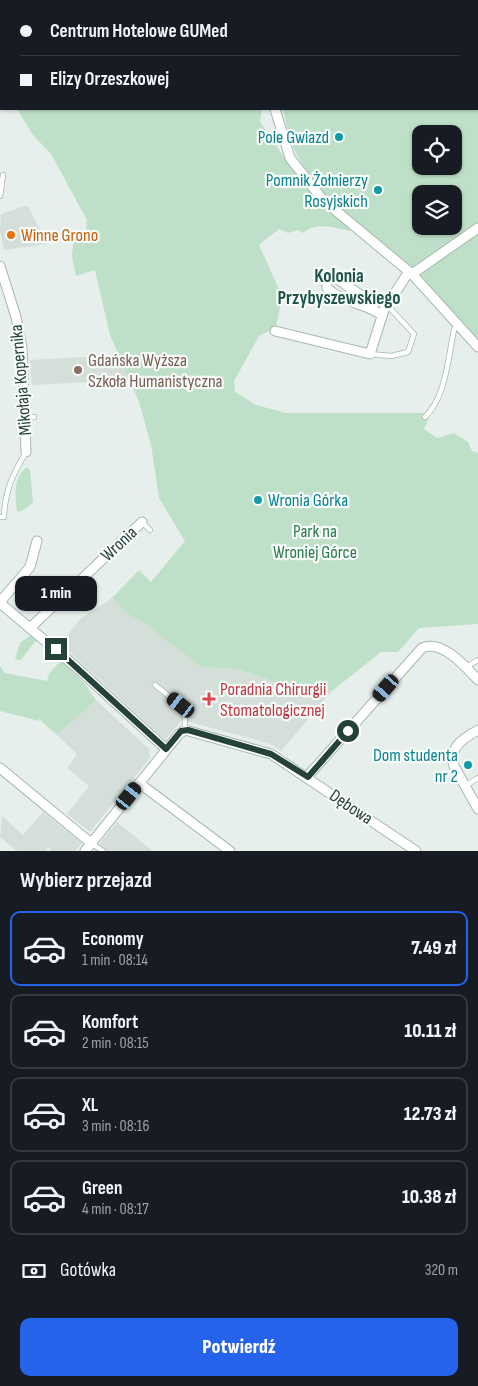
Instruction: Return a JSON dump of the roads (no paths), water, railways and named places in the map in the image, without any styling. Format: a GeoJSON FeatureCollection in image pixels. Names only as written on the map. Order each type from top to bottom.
{"type":"FeatureCollection","features":[{"type":"Feature","properties":{"kind":"street"},"geometry":{"type":"LineString","coordinates":[[275,110],[290,158],[323,200],[410,273],[478,347]]}},
{"type":"Feature","properties":{"kind":"street"},"geometry":{"type":"LineString","coordinates":[[275,331],[370,354],[382,315],[410,273],[478,228]]}},
{"type":"Feature","properties":{"kind":"street","name":"Mikołaja Kopernika"},"geometry":{"type":"LineString","coordinates":[[0,266],[16,317],[22,348],[30,417],[26,452]]}},
{"type":"Feature","properties":{"kind":"street"},"geometry":{"type":"LineString","coordinates":[[374,309],[359,306],[332,293],[326,288],[326,280],[331,277],[336,278],[366,299],[382,315]]}},
{"type":"Feature","properties":{"kind":"street","name":"Wronia"},"geometry":{"type":"LineString","coordinates":[[30,627],[142,522]]}},
{"type":"Feature","properties":{"kind":"street"},"geometry":{"type":"LineString","coordinates":[[37,542],[34,558],[27,571],[0,602],[166,749]]}},
{"type":"Feature","properties":{"kind":"street"},"geometry":{"type":"LineString","coordinates":[[308,777],[417,653],[427,646],[436,646],[466,666],[478,680]]}},
{"type":"Feature","properties":{"kind":"street"},"geometry":{"type":"LineString","coordinates":[[84,851],[166,749],[185,730]]}},
{"type":"Feature","properties":{"kind":"street","name":"Dębowa"},"geometry":{"type":"LineString","coordinates":[[185,730],[271,754],[416,851]]}},
{"type":"Feature","properties":{"kind":"street"},"geometry":{"type":"LineString","coordinates":[[478,730],[460,741],[454,752],[453,763],[478,810]]}},
{"type":"Feature","properties":{"kind":"street"},"geometry":{"type":"LineString","coordinates":[[150,735],[157,760]]}},
{"type":"Feature","properties":{"kind":"street"},"geometry":{"type":"LineString","coordinates":[[0,768],[91,843]]}},
{"type":"Feature","properties":{"kind":"street"},"geometry":{"type":"LineString","coordinates":[[139,783],[230,851]]}},
{"type":"Feature","properties":{"kind":"lane"},"geometry":{"type":"LineString","coordinates":[[0,196],[3,175]]}},
{"type":"Feature","properties":{"kind":"lane"},"geometry":{"type":"LineString","coordinates":[[370,354],[403,355],[408,352],[414,334],[387,305]]}},
{"type":"Feature","properties":{"kind":"lane"},"geometry":{"type":"LineString","coordinates":[[425,417],[435,405],[454,330],[458,325]]}},
{"type":"Feature","properties":{"kind":"lane","name":"Mikołaja Kopernika"},"geometry":{"type":"LineString","coordinates":[[0,517],[4,517],[6,491],[10,478],[26,452]]}},
{"type":"Feature","properties":{"kind":"lane"},"geometry":{"type":"LineString","coordinates":[[142,522],[150,530]]}},
{"type":"Feature","properties":{"kind":"lane"},"geometry":{"type":"LineString","coordinates":[[466,666],[478,660]]}},
{"type":"Feature","properties":{"kind":"lane"},"geometry":{"type":"LineString","coordinates":[[155,685],[185,709],[185,730]]}},
{"type":"Feature","properties":{"kind":"lane"},"geometry":{"type":"LineString","coordinates":[[464,786],[478,778]]}},
{"type":"Feature","properties":{"kind":"lane"},"geometry":{"type":"LineString","coordinates":[[91,843],[102,851]]}},
{"type":"Feature","properties":{"kind":"place","name":"Pole Gwiazd"},"geometry":{"type":"Point","coordinates":[339,137]}},
{"type":"Feature","properties":{"kind":"place","name":"Pomnik Żołnierzy Rosyjskich"},"geometry":{"type":"Point","coordinates":[378,190]}},
{"type":"Feature","properties":{"kind":"place","name":"Winne Grono"},"geometry":{"type":"Point","coordinates":[11,235]}},
{"type":"Feature","properties":{"kind":"place","name":"Gdańska Wyższa Szkoła Humanistyczna"},"geometry":{"type":"Point","coordinates":[78,370]}},
{"type":"Feature","properties":{"kind":"place","name":"Wronia Górka"},"geometry":{"type":"Point","coordinates":[258,500]}},
{"type":"Feature","properties":{"kind":"place","name":"Poradnia Chirurgii Stomatologicznej"},"geometry":{"type":"Point","coordinates":[209,699]}},
{"type":"Feature","properties":{"kind":"place","name":"Dom studenta nr 2"},"geometry":{"type":"Point","coordinates":[468,765]}},
{"type":"Feature","properties":{"kind":"district","name":"Kolonia Przybyszewskiego"},"geometry":{"type":"Point","coordinates":[339,287]}},
{"type":"Feature","properties":{"kind":"park label","name":"Park na Wroniej Górce"},"geometry":{"type":"Point","coordinates":[315,541]}}]}
